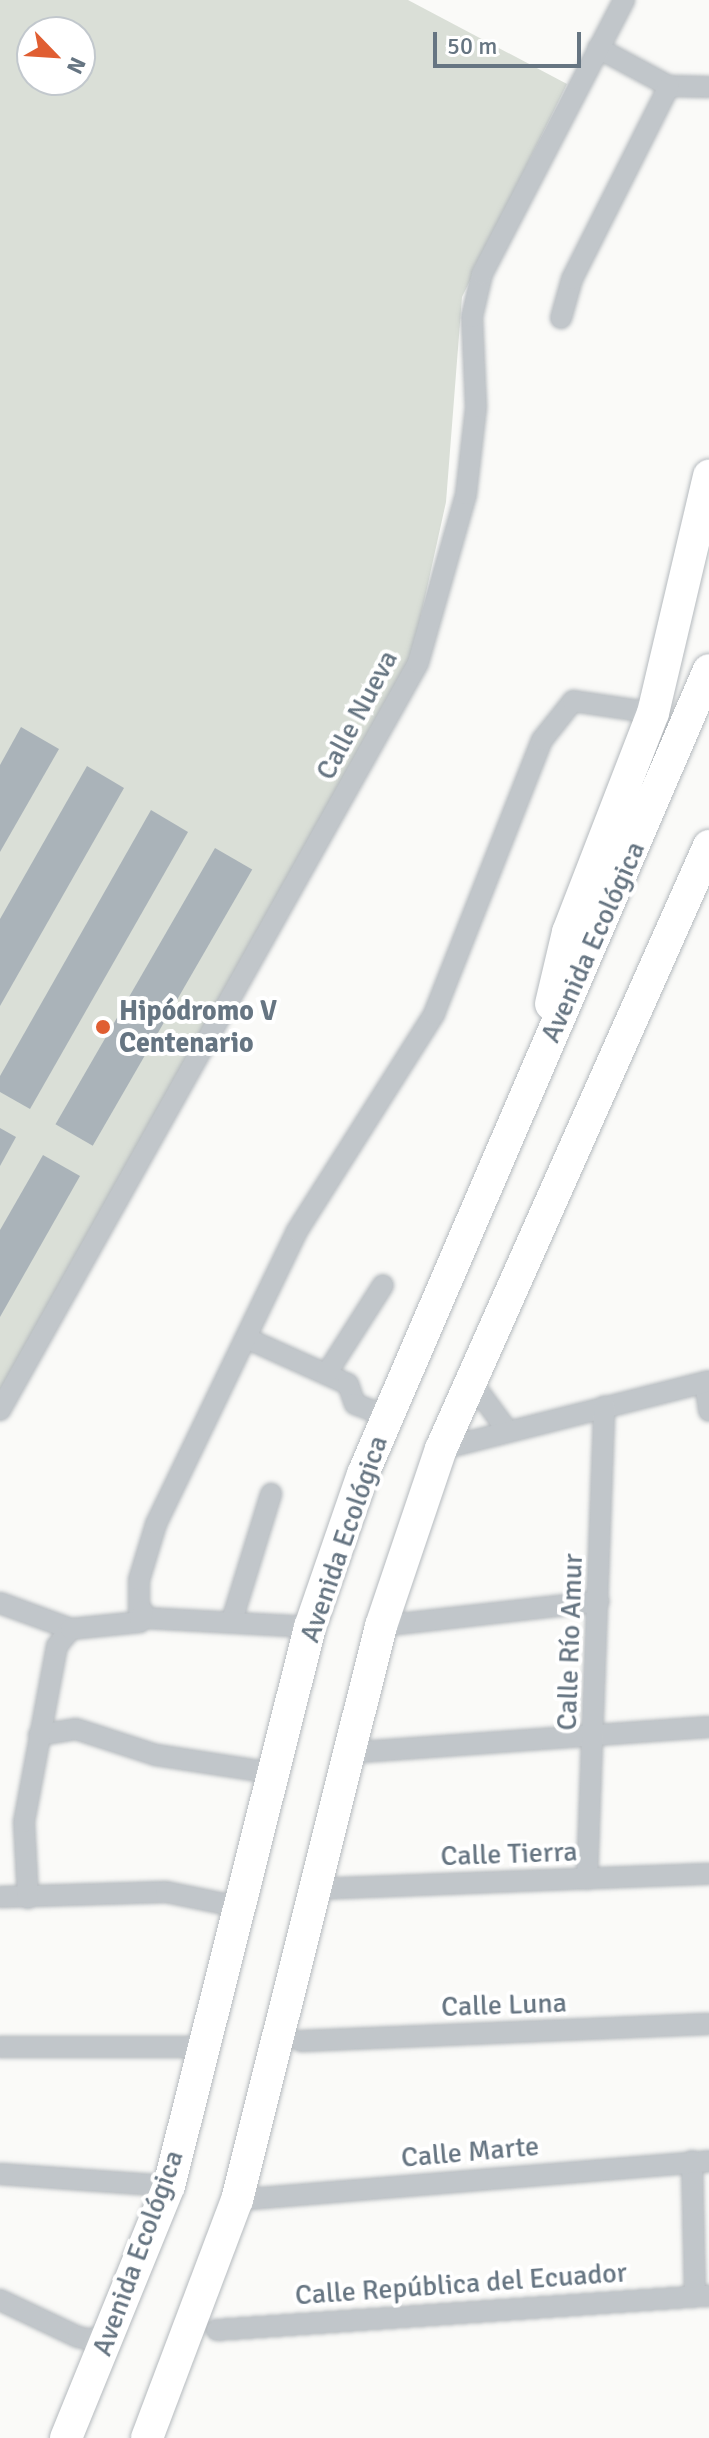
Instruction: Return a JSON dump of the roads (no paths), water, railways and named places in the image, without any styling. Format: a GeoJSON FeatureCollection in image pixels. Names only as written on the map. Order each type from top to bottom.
{"type":"FeatureCollection","features":[{"type":"Feature","properties":{"kind":"main road"},"geometry":{"type":"LineString","coordinates":[[546,1049],[568,932],[653,713],[709,476]]}},
{"type":"Feature","properties":{"kind":"main road","name":"Avenida Ecológica"},"geometry":{"type":"LineString","coordinates":[[66,2438],[116,2324],[169,2186],[235,1906],[310,1627],[386,1416],[709,670]]}},
{"type":"Feature","properties":{"kind":"main road"},"geometry":{"type":"LineString","coordinates":[[147,2438],[237,2200],[346,1753],[381,1626],[441,1449],[468,1377],[709,846]]}},
{"type":"Feature","properties":{"kind":"street","name":"Calle Nueva"},"geometry":{"type":"LineString","coordinates":[[0,1410],[418,663],[466,494],[476,407],[472,317],[482,274],[624,0]]}},
{"type":"Feature","properties":{"kind":"street"},"geometry":{"type":"LineString","coordinates":[[598,48],[669,86],[709,87]]}},
{"type":"Feature","properties":{"kind":"street"},"geometry":{"type":"LineString","coordinates":[[561,318],[572,279],[669,86]]}},
{"type":"Feature","properties":{"kind":"street"},"geometry":{"type":"LineString","coordinates":[[139,1615],[139,1580],[156,1524],[297,1231],[434,1014],[486,868],[560,711],[588,698],[653,713]]}},
{"type":"Feature","properties":{"kind":"street"},"geometry":{"type":"LineString","coordinates":[[327,1373],[383,1285]]}},
{"type":"Feature","properties":{"kind":"street"},"geometry":{"type":"LineString","coordinates":[[246,1338],[350,1385],[355,1404],[386,1416]]}},
{"type":"Feature","properties":{"kind":"street"},"geometry":{"type":"LineString","coordinates":[[468,1377],[506,1429]]}},
{"type":"Feature","properties":{"kind":"street"},"geometry":{"type":"LineString","coordinates":[[441,1449],[506,1429],[707,1382],[709,1411]]}},
{"type":"Feature","properties":{"kind":"street","name":"Calle Río Amur"},"geometry":{"type":"LineString","coordinates":[[587,1879],[596,1734],[604,1406]]}},
{"type":"Feature","properties":{"kind":"street"},"geometry":{"type":"LineString","coordinates":[[233,1617],[271,1494]]}},
{"type":"Feature","properties":{"kind":"street"},"geometry":{"type":"LineString","coordinates":[[381,1626],[599,1601]]}},
{"type":"Feature","properties":{"kind":"street"},"geometry":{"type":"LineString","coordinates":[[0,1603],[71,1629],[139,1615],[233,1617],[310,1627]]}},
{"type":"Feature","properties":{"kind":"street"},"geometry":{"type":"LineString","coordinates":[[28,1898],[24,1822],[57,1646],[71,1629]]}},
{"type":"Feature","properties":{"kind":"street"},"geometry":{"type":"LineString","coordinates":[[346,1753],[709,1727]]}},
{"type":"Feature","properties":{"kind":"street"},"geometry":{"type":"LineString","coordinates":[[39,1735],[76,1729],[156,1755],[272,1773]]}},
{"type":"Feature","properties":{"kind":"street","name":"Calle Tierra"},"geometry":{"type":"LineString","coordinates":[[312,1889],[709,1874]]}},
{"type":"Feature","properties":{"kind":"street"},"geometry":{"type":"LineString","coordinates":[[0,1897],[166,1892],[235,1906]]}},
{"type":"Feature","properties":{"kind":"street","name":"Calle Luna"},"geometry":{"type":"LineString","coordinates":[[301,2041],[709,2024]]}},
{"type":"Feature","properties":{"kind":"street"},"geometry":{"type":"LineString","coordinates":[[0,2047],[201,2047]]}},
{"type":"Feature","properties":{"kind":"street"},"geometry":{"type":"LineString","coordinates":[[701,2161],[702,2296]]}},
{"type":"Feature","properties":{"kind":"street","name":"Calle Marte"},"geometry":{"type":"LineString","coordinates":[[237,2200],[701,2161]]}},
{"type":"Feature","properties":{"kind":"street"},"geometry":{"type":"LineString","coordinates":[[0,2174],[169,2186]]}},
{"type":"Feature","properties":{"kind":"street","name":"Calle República del Ecuador"},"geometry":{"type":"LineString","coordinates":[[217,2330],[702,2296]]}},
{"type":"Feature","properties":{"kind":"street"},"geometry":{"type":"LineString","coordinates":[[0,2300],[78,2337],[93,2340],[116,2324]]}},
{"type":"Feature","properties":{"kind":"place","name":"Hipódromo V Centenario"},"geometry":{"type":"Point","coordinates":[103,1027]}}]}
